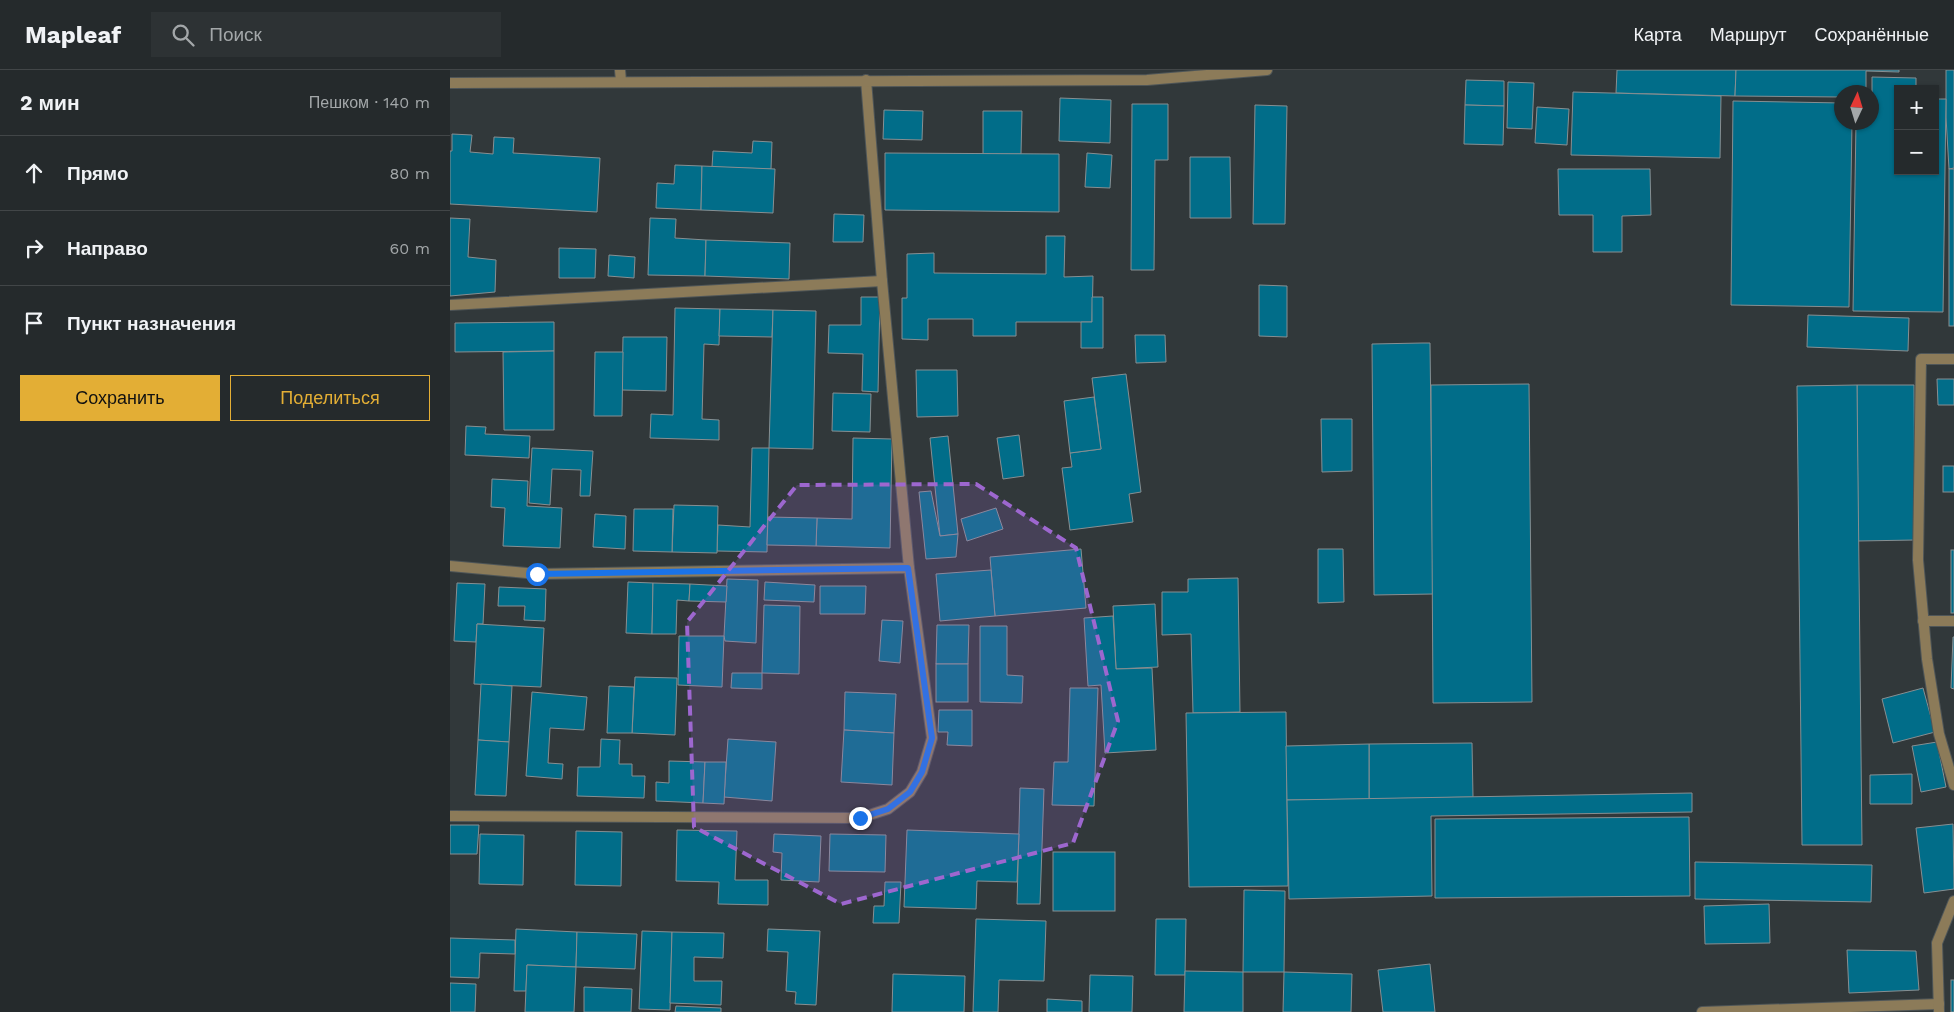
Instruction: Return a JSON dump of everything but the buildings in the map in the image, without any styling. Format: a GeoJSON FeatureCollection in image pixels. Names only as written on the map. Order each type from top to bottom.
{"type":"FeatureCollection","features":[{"type":"Feature","properties":{"kind":"street"},"geometry":{"type":"LineString","coordinates":[[620,70],[621,81]]}},
{"type":"Feature","properties":{"kind":"street"},"geometry":{"type":"LineString","coordinates":[[450,83],[1147,80],[1267,70]]}},
{"type":"Feature","properties":{"kind":"street"},"geometry":{"type":"LineString","coordinates":[[450,816],[860,818],[888,809],[910,792],[922,772],[932,738],[908,568],[866,80]]}},
{"type":"Feature","properties":{"kind":"street"},"geometry":{"type":"LineString","coordinates":[[450,305],[882,281]]}},
{"type":"Feature","properties":{"kind":"street"},"geometry":{"type":"LineString","coordinates":[[1954,359],[1921,359],[1918,560],[1927,659],[1940,734],[1954,785]]}},
{"type":"Feature","properties":{"kind":"street"},"geometry":{"type":"LineString","coordinates":[[450,566],[537,574],[908,568]]}},
{"type":"Feature","properties":{"kind":"street"},"geometry":{"type":"LineString","coordinates":[[1923,622],[1954,621]]}},
{"type":"Feature","properties":{"kind":"street"},"geometry":{"type":"LineString","coordinates":[[1702,1012],[1939,1008],[1937,943],[1954,901]]}},
{"type":"Feature","properties":{"kind":"highlighted area"},"geometry":{"type":"Polygon","coordinates":[[[976,484],[1076,548],[1118,721],[1073,843],[841,904],[694,827],[687,622],[797,485],[976,484]]]}},
{"type":"Feature","properties":{"kind":"route"},"geometry":{"type":"LineString","coordinates":[[537,574],[908,568],[932,738],[922,772],[910,792],[888,809],[860,818]]}}]}
